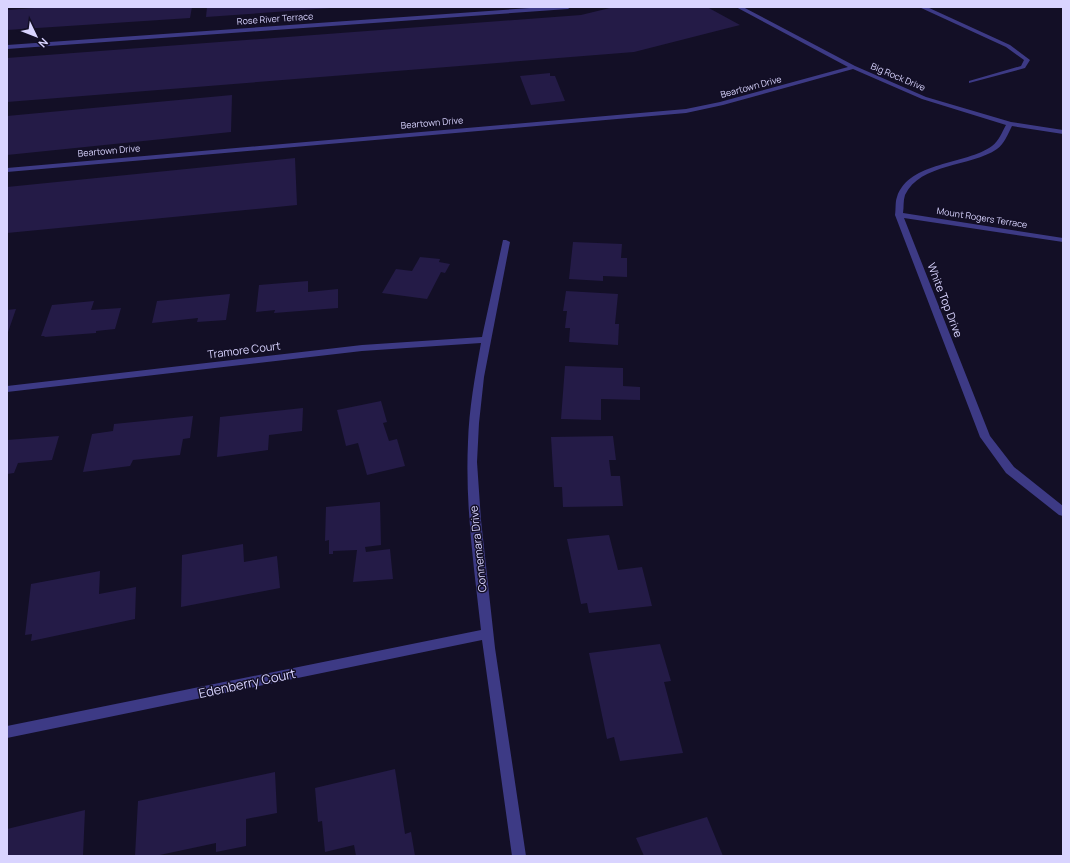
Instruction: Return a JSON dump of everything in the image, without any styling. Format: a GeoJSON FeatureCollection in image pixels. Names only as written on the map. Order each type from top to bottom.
{"type":"FeatureCollection","features":[{"type":"Feature","properties":{"kind":"street","name":"Rose River Terrace"},"geometry":{"type":"LineString","coordinates":[[7,47],[568,7]]}},
{"type":"Feature","properties":{"kind":"street","name":"Big Rock Drive"},"geometry":{"type":"LineString","coordinates":[[739,7],[853,67],[924,98],[1010,124],[1063,132]]}},
{"type":"Feature","properties":{"kind":"street"},"geometry":{"type":"LineString","coordinates":[[922,7],[1008,46],[1027,60],[1022,66],[971,82]]}},
{"type":"Feature","properties":{"kind":"street","name":"Beartown Drive"},"geometry":{"type":"LineString","coordinates":[[7,170],[686,111],[735,100],[853,67]]}},
{"type":"Feature","properties":{"kind":"street","name":"White Top Drive"},"geometry":{"type":"LineString","coordinates":[[1010,124],[997,146],[981,155],[933,169],[914,179],[902,195],[899,215],[985,437],[1010,470],[1063,512]]}},
{"type":"Feature","properties":{"kind":"street","name":"Mount Rogers Terrace"},"geometry":{"type":"LineString","coordinates":[[899,215],[1063,240]]}},
{"type":"Feature","properties":{"kind":"street","name":"Connemara Drive"},"geometry":{"type":"LineString","coordinates":[[506,242],[485,340],[474,423],[472,487],[499,736],[519,856]]}},
{"type":"Feature","properties":{"kind":"street","name":"Tramore Court"},"geometry":{"type":"LineString","coordinates":[[7,389],[362,348],[485,340]]}},
{"type":"Feature","properties":{"kind":"street","name":"Edenberry Court"},"geometry":{"type":"LineString","coordinates":[[7,732],[487,634]]}},
{"type":"Feature","properties":{"kind":"building"},"geometry":{"type":"Polygon","coordinates":[[[48,7],[192,7],[190,18],[7,30],[7,10],[48,7]]]}},
{"type":"Feature","properties":{"kind":"building"},"geometry":{"type":"Polygon","coordinates":[[[207,7],[331,7],[331,8],[206,17],[207,7]]]}},
{"type":"Feature","properties":{"kind":"building"},"geometry":{"type":"Polygon","coordinates":[[[614,7],[707,7],[740,25],[634,52],[7,102],[7,58],[581,15],[614,7]]]}},
{"type":"Feature","properties":{"kind":"building"},"geometry":{"type":"Polygon","coordinates":[[[550,73],[550,76],[555,76],[565,101],[531,105],[520,76],[550,73]]]}},
{"type":"Feature","properties":{"kind":"building"},"geometry":{"type":"Polygon","coordinates":[[[232,95],[231,132],[7,155],[7,116],[232,95]]]}},
{"type":"Feature","properties":{"kind":"building"},"geometry":{"type":"Polygon","coordinates":[[[295,158],[297,205],[7,233],[7,187],[295,158]]]}},
{"type":"Feature","properties":{"kind":"building"},"geometry":{"type":"Polygon","coordinates":[[[573,242],[622,244],[621,258],[627,258],[627,277],[603,276],[603,281],[569,279],[573,242]]]}},
{"type":"Feature","properties":{"kind":"building"},"geometry":{"type":"Polygon","coordinates":[[[420,257],[440,259],[439,262],[450,264],[445,273],[441,272],[427,299],[382,293],[396,269],[412,271],[420,257]]]}},
{"type":"Feature","properties":{"kind":"building"},"geometry":{"type":"Polygon","coordinates":[[[308,281],[308,292],[338,289],[338,308],[274,313],[275,310],[256,312],[259,285],[308,281]]]}},
{"type":"Feature","properties":{"kind":"building"},"geometry":{"type":"Polygon","coordinates":[[[566,291],[618,294],[615,324],[619,324],[618,345],[569,342],[570,328],[565,328],[567,311],[563,311],[566,291]]]}},
{"type":"Feature","properties":{"kind":"building"},"geometry":{"type":"Polygon","coordinates":[[[230,294],[226,320],[197,322],[198,318],[152,323],[157,301],[230,294]]]}},
{"type":"Feature","properties":{"kind":"building"},"geometry":{"type":"Polygon","coordinates":[[[94,301],[91,310],[121,308],[115,329],[96,331],[96,333],[41,336],[52,305],[94,301]]]}},
{"type":"Feature","properties":{"kind":"building"},"geometry":{"type":"Polygon","coordinates":[[[16,309],[7,335],[7,310],[16,309]]]}},
{"type":"Feature","properties":{"kind":"building"},"geometry":{"type":"Polygon","coordinates":[[[565,366],[623,368],[623,386],[640,387],[640,400],[601,399],[601,420],[561,419],[565,366]]]}},
{"type":"Feature","properties":{"kind":"building"},"geometry":{"type":"Polygon","coordinates":[[[381,401],[387,422],[383,423],[389,441],[397,439],[405,466],[367,475],[358,443],[346,446],[337,410],[381,401]]]}},
{"type":"Feature","properties":{"kind":"building"},"geometry":{"type":"Polygon","coordinates":[[[303,408],[302,431],[269,435],[268,450],[217,457],[220,417],[303,408]]]}},
{"type":"Feature","properties":{"kind":"building"},"geometry":{"type":"Polygon","coordinates":[[[193,416],[190,438],[183,439],[180,455],[133,460],[130,466],[83,472],[92,434],[113,431],[114,424],[193,416]]]}},
{"type":"Feature","properties":{"kind":"building"},"geometry":{"type":"Polygon","coordinates":[[[59,436],[52,460],[18,463],[14,473],[7,474],[7,440],[59,436]]]}},
{"type":"Feature","properties":{"kind":"building"},"geometry":{"type":"Polygon","coordinates":[[[613,436],[616,460],[609,460],[611,476],[620,476],[623,506],[563,507],[562,487],[554,487],[551,437],[613,436]]]}},
{"type":"Feature","properties":{"kind":"building"},"geometry":{"type":"Polygon","coordinates":[[[380,502],[381,545],[365,547],[366,552],[390,549],[393,579],[353,582],[357,550],[333,551],[333,554],[329,554],[329,540],[325,541],[326,507],[380,502]]]}},
{"type":"Feature","properties":{"kind":"building"},"geometry":{"type":"Polygon","coordinates":[[[609,535],[618,570],[642,567],[652,606],[589,613],[587,603],[581,604],[567,539],[609,535]]]}},
{"type":"Feature","properties":{"kind":"building"},"geometry":{"type":"Polygon","coordinates":[[[243,544],[244,562],[277,556],[280,588],[181,607],[182,555],[243,544]]]}},
{"type":"Feature","properties":{"kind":"building"},"geometry":{"type":"Polygon","coordinates":[[[100,571],[99,594],[136,587],[135,619],[31,641],[32,634],[25,635],[31,584],[100,571]]]}},
{"type":"Feature","properties":{"kind":"building"},"geometry":{"type":"Polygon","coordinates":[[[660,644],[671,681],[664,682],[683,753],[620,761],[614,737],[607,739],[589,653],[660,644]]]}},
{"type":"Feature","properties":{"kind":"building"},"geometry":{"type":"Polygon","coordinates":[[[395,769],[405,834],[411,832],[415,856],[356,856],[354,845],[325,852],[322,821],[318,822],[315,788],[395,769]]]}},
{"type":"Feature","properties":{"kind":"building"},"geometry":{"type":"Polygon","coordinates":[[[275,772],[277,813],[246,819],[246,846],[216,852],[216,843],[155,856],[135,856],[138,801],[275,772]]]}},
{"type":"Feature","properties":{"kind":"building"},"geometry":{"type":"Polygon","coordinates":[[[85,810],[83,856],[7,856],[7,829],[85,810]]]}},
{"type":"Feature","properties":{"kind":"building"},"geometry":{"type":"Polygon","coordinates":[[[707,817],[723,856],[644,856],[636,838],[707,817]]]}}]}
